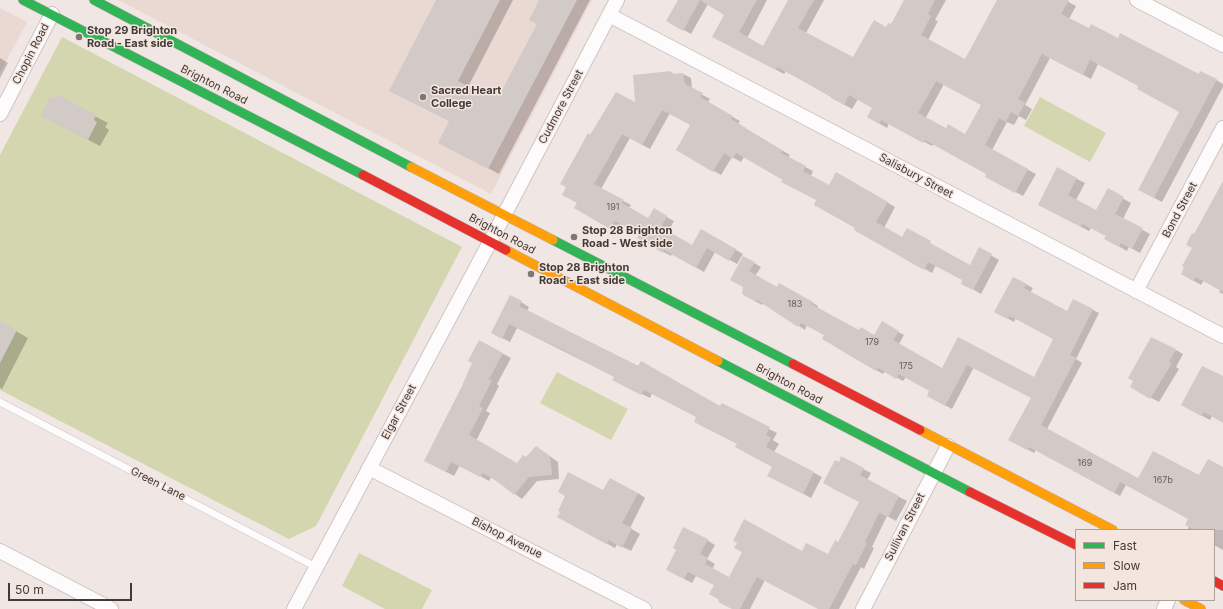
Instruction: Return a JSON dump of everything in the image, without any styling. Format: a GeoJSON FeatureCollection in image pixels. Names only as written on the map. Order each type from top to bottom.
{"type":"FeatureCollection","features":[{"type":"Feature","properties":{"kind":"main road","name":"Brighton Road"},"geometry":{"type":"LineString","coordinates":[[23,0],[934,473],[1075,544]]}},
{"type":"Feature","properties":{"kind":"main road","name":"Brighton Road"},"geometry":{"type":"LineString","coordinates":[[94,0],[948,446],[1111,529]]}},
{"type":"Feature","properties":{"kind":"main road"},"geometry":{"type":"LineString","coordinates":[[1186,601],[1201,609]]}},
{"type":"Feature","properties":{"kind":"street","name":"Cudmore Street"},"geometry":{"type":"LineString","coordinates":[[505,215],[617,0]]}},
{"type":"Feature","properties":{"kind":"street"},"geometry":{"type":"LineString","coordinates":[[1137,0],[1223,45]]}},
{"type":"Feature","properties":{"kind":"street","name":"Chopin Road"},"geometry":{"type":"LineString","coordinates":[[0,114],[52,14]]}},
{"type":"Feature","properties":{"kind":"street","name":"Salisbury Street"},"geometry":{"type":"LineString","coordinates":[[609,15],[1136,292],[1223,336]]}},
{"type":"Feature","properties":{"kind":"street","name":"Bond Street"},"geometry":{"type":"LineString","coordinates":[[1136,292],[1223,128]]}},
{"type":"Feature","properties":{"kind":"street","name":"Elgar Street"},"geometry":{"type":"LineString","coordinates":[[294,609],[505,215]]}},
{"type":"Feature","properties":{"kind":"street","name":"Sullivan Street"},"geometry":{"type":"LineString","coordinates":[[863,609],[948,446]]}},
{"type":"Feature","properties":{"kind":"street","name":"Bishop Avenue"},"geometry":{"type":"LineString","coordinates":[[369,468],[644,609]]}},
{"type":"Feature","properties":{"kind":"street"},"geometry":{"type":"LineString","coordinates":[[0,551],[111,609]]}},
{"type":"Feature","properties":{"kind":"lane","name":"Green Lane"},"geometry":{"type":"LineString","coordinates":[[0,402],[316,567]]}},
{"type":"Feature","properties":{"kind":"shaded area","name":"Sacred Heart College"},"geometry":{"type":"Polygon","coordinates":[[[118,0],[592,0],[491,194],[118,0]]]}},
{"type":"Feature","properties":{"kind":"shaded area"},"geometry":{"type":"Polygon","coordinates":[[[0,8],[27,22],[0,73],[0,8]]]}},
{"type":"Feature","properties":{"kind":"green space"},"geometry":{"type":"Polygon","coordinates":[[[62,37],[462,247],[316,526],[289,539],[0,390],[0,155],[62,37]]]}},
{"type":"Feature","properties":{"kind":"green space"},"geometry":{"type":"Polygon","coordinates":[[[1040,97],[1106,133],[1090,162],[1024,126],[1040,97]]]}},
{"type":"Feature","properties":{"kind":"green space"},"geometry":{"type":"Polygon","coordinates":[[[557,372],[628,409],[611,440],[540,403],[557,372]]]}},
{"type":"Feature","properties":{"kind":"green space"},"geometry":{"type":"Polygon","coordinates":[[[359,553],[432,590],[422,609],[385,609],[342,586],[359,553]]]}},
{"type":"Feature","properties":{"kind":"building"},"geometry":{"type":"Polygon","coordinates":[[[436,0],[500,0],[458,81],[483,94],[485,88],[499,96],[537,24],[529,20],[539,0],[577,0],[488,169],[438,143],[449,121],[389,91],[436,0]]]}},
{"type":"Feature","properties":{"kind":"building"},"geometry":{"type":"Polygon","coordinates":[[[678,0],[700,0],[683,31],[666,21],[678,0]]]}},
{"type":"Feature","properties":{"kind":"building"},"geometry":{"type":"Polygon","coordinates":[[[700,0],[757,0],[739,32],[763,46],[788,0],[814,0],[798,28],[853,57],[874,20],[886,27],[888,23],[891,24],[904,0],[935,0],[928,14],[931,16],[921,35],[965,59],[997,0],[1069,0],[1061,14],[1089,28],[1091,24],[1118,38],[1120,33],[1199,74],[1200,71],[1217,79],[1154,198],[1138,190],[1179,112],[1137,89],[1138,86],[1090,60],[1083,75],[1042,54],[1018,99],[1025,103],[1018,116],[1011,112],[1006,122],[999,118],[985,145],[1028,169],[1015,193],[985,177],[986,174],[925,140],[923,143],[881,120],[879,124],[867,117],[872,108],[849,95],[844,105],[777,67],[776,70],[712,37],[724,15],[700,0]],[[936,81],[918,113],[946,128],[948,124],[965,134],[981,105],[936,81]]]}},
{"type":"Feature","properties":{"kind":"building"},"geometry":{"type":"Polygon","coordinates":[[[671,71],[671,74],[683,73],[685,84],[703,93],[700,97],[733,116],[731,119],[746,128],[745,129],[782,150],[781,153],[806,166],[803,171],[829,185],[836,172],[888,202],[876,222],[902,237],[907,228],[931,241],[930,243],[970,265],[979,247],[992,254],[973,290],[961,284],[962,280],[928,262],[924,270],[854,230],[855,228],[814,205],[816,200],[781,182],[783,180],[736,153],[733,159],[724,153],[713,172],[676,150],[690,125],[662,110],[642,145],[622,134],[594,184],[624,200],[622,203],[648,218],[654,208],[667,216],[661,227],[692,245],[701,229],[736,249],[729,261],[707,248],[696,268],[664,250],[663,253],[637,238],[639,234],[615,221],[610,229],[574,208],[577,203],[562,195],[566,187],[560,184],[588,133],[590,135],[616,92],[635,102],[633,75],[671,71]]]}},
{"type":"Feature","properties":{"kind":"building"},"geometry":{"type":"Polygon","coordinates":[[[56,94],[96,115],[94,120],[97,122],[88,140],[41,116],[50,97],[54,98],[56,94]]]}},
{"type":"Feature","properties":{"kind":"building"},"geometry":{"type":"Polygon","coordinates":[[[1057,167],[1077,178],[1068,195],[1096,210],[1108,188],[1124,197],[1115,214],[1143,228],[1132,249],[1121,243],[1119,247],[1104,239],[1106,236],[1082,224],[1081,227],[1038,205],[1057,167]]]}},
{"type":"Feature","properties":{"kind":"building"},"geometry":{"type":"Polygon","coordinates":[[[1223,181],[1223,292],[1196,277],[1193,281],[1181,274],[1184,267],[1182,266],[1192,248],[1186,245],[1192,233],[1194,234],[1223,181]]]}},
{"type":"Feature","properties":{"kind":"building"},"geometry":{"type":"Polygon","coordinates":[[[743,256],[755,262],[749,271],[777,287],[779,283],[813,302],[811,304],[859,330],[861,327],[874,335],[882,321],[899,331],[893,340],[942,368],[958,337],[1034,377],[1053,339],[1010,316],[1007,319],[994,312],[1013,277],[1027,284],[1024,288],[1067,311],[1073,299],[1093,309],[1070,355],[1076,358],[1041,425],[1138,478],[1153,451],[1199,475],[1208,459],[1223,467],[1223,530],[1193,529],[1185,525],[1188,519],[1120,482],[1114,493],[1029,447],[1027,450],[1008,440],[1031,398],[967,365],[945,406],[927,396],[929,391],[899,374],[896,379],[878,368],[876,371],[822,339],[824,335],[801,323],[798,327],[757,300],[756,302],[742,294],[743,287],[730,280],[743,256]]]}},
{"type":"Feature","properties":{"kind":"building"},"geometry":{"type":"Polygon","coordinates":[[[510,295],[522,301],[519,306],[638,366],[641,361],[720,406],[722,403],[770,427],[766,435],[771,438],[766,447],[814,472],[803,494],[767,476],[772,467],[735,447],[737,444],[694,422],[696,417],[644,390],[641,395],[612,380],[614,377],[509,324],[502,339],[491,333],[510,295]]]}},
{"type":"Feature","properties":{"kind":"building"},"geometry":{"type":"Polygon","coordinates":[[[0,321],[17,330],[0,363],[0,321]]]}},
{"type":"Feature","properties":{"kind":"building"},"geometry":{"type":"Polygon","coordinates":[[[1151,337],[1176,349],[1169,362],[1172,363],[1150,399],[1130,387],[1133,381],[1128,378],[1151,337]]]}},
{"type":"Feature","properties":{"kind":"building"},"geometry":{"type":"Polygon","coordinates":[[[479,340],[503,353],[489,379],[492,380],[479,406],[483,408],[469,435],[517,463],[523,455],[526,457],[536,446],[550,456],[552,475],[529,477],[514,495],[498,482],[483,473],[480,477],[451,462],[446,472],[424,461],[462,386],[472,363],[468,361],[479,340]]]}},
{"type":"Feature","properties":{"kind":"building"},"geometry":{"type":"Polygon","coordinates":[[[1202,366],[1223,376],[1223,423],[1204,412],[1201,416],[1181,405],[1202,366]]]}},
{"type":"Feature","properties":{"kind":"building"},"geometry":{"type":"Polygon","coordinates":[[[841,456],[864,468],[860,475],[899,496],[888,517],[879,513],[856,565],[853,564],[829,609],[818,609],[757,577],[740,609],[732,609],[718,602],[719,600],[709,594],[714,585],[688,572],[684,579],[666,570],[676,550],[673,548],[683,527],[708,539],[700,554],[708,558],[705,564],[729,577],[742,552],[734,548],[737,543],[733,541],[744,519],[802,551],[806,543],[828,554],[835,540],[838,542],[859,502],[823,483],[835,460],[839,462],[841,456]]]}},
{"type":"Feature","properties":{"kind":"building"},"geometry":{"type":"Polygon","coordinates":[[[568,472],[603,490],[610,478],[638,493],[622,523],[632,528],[622,548],[609,540],[606,544],[557,517],[560,512],[558,511],[565,496],[558,492],[568,472]]]}},
{"type":"Feature","properties":{"kind":"traffic: fast"},"geometry":{"type":"LineString","coordinates":[[23,0],[363,175]]}},
{"type":"Feature","properties":{"kind":"traffic: fast"},"geometry":{"type":"LineString","coordinates":[[94,0],[411,167]]}},
{"type":"Feature","properties":{"kind":"traffic: fast"},"geometry":{"type":"LineString","coordinates":[[553,240],[793,364]]}},
{"type":"Feature","properties":{"kind":"traffic: fast"},"geometry":{"type":"LineString","coordinates":[[718,361],[970,492]]}},
{"type":"Feature","properties":{"kind":"traffic: slow"},"geometry":{"type":"LineString","coordinates":[[411,167],[553,240]]}},
{"type":"Feature","properties":{"kind":"traffic: slow"},"geometry":{"type":"LineString","coordinates":[[506,250],[718,361]]}},
{"type":"Feature","properties":{"kind":"traffic: slow"},"geometry":{"type":"LineString","coordinates":[[920,430],[1111,529]]}},
{"type":"Feature","properties":{"kind":"traffic: slow"},"geometry":{"type":"LineString","coordinates":[[1186,601],[1201,609]]}},
{"type":"Feature","properties":{"kind":"traffic: jam"},"geometry":{"type":"LineString","coordinates":[[363,175],[506,250]]}},
{"type":"Feature","properties":{"kind":"traffic: jam"},"geometry":{"type":"LineString","coordinates":[[793,364],[920,430]]}},
{"type":"Feature","properties":{"kind":"traffic: jam"},"geometry":{"type":"LineString","coordinates":[[970,492],[1075,544]]}},
{"type":"Feature","properties":{"kind":"traffic: jam"},"geometry":{"type":"LineString","coordinates":[[1215,582],[1223,586]]}},
{"type":"Feature","properties":{"kind":"place","name":"Stop 29 Brighton Road - East side"},"geometry":{"type":"Point","coordinates":[79,37]}},
{"type":"Feature","properties":{"kind":"place","name":"Sacred Heart College"},"geometry":{"type":"Point","coordinates":[423,97]}},
{"type":"Feature","properties":{"kind":"place","name":"Stop 28 Brighton Road - West side"},"geometry":{"type":"Point","coordinates":[574,237]}},
{"type":"Feature","properties":{"kind":"place","name":"Stop 28 Brighton Road - East side"},"geometry":{"type":"Point","coordinates":[531,274]}}]}
